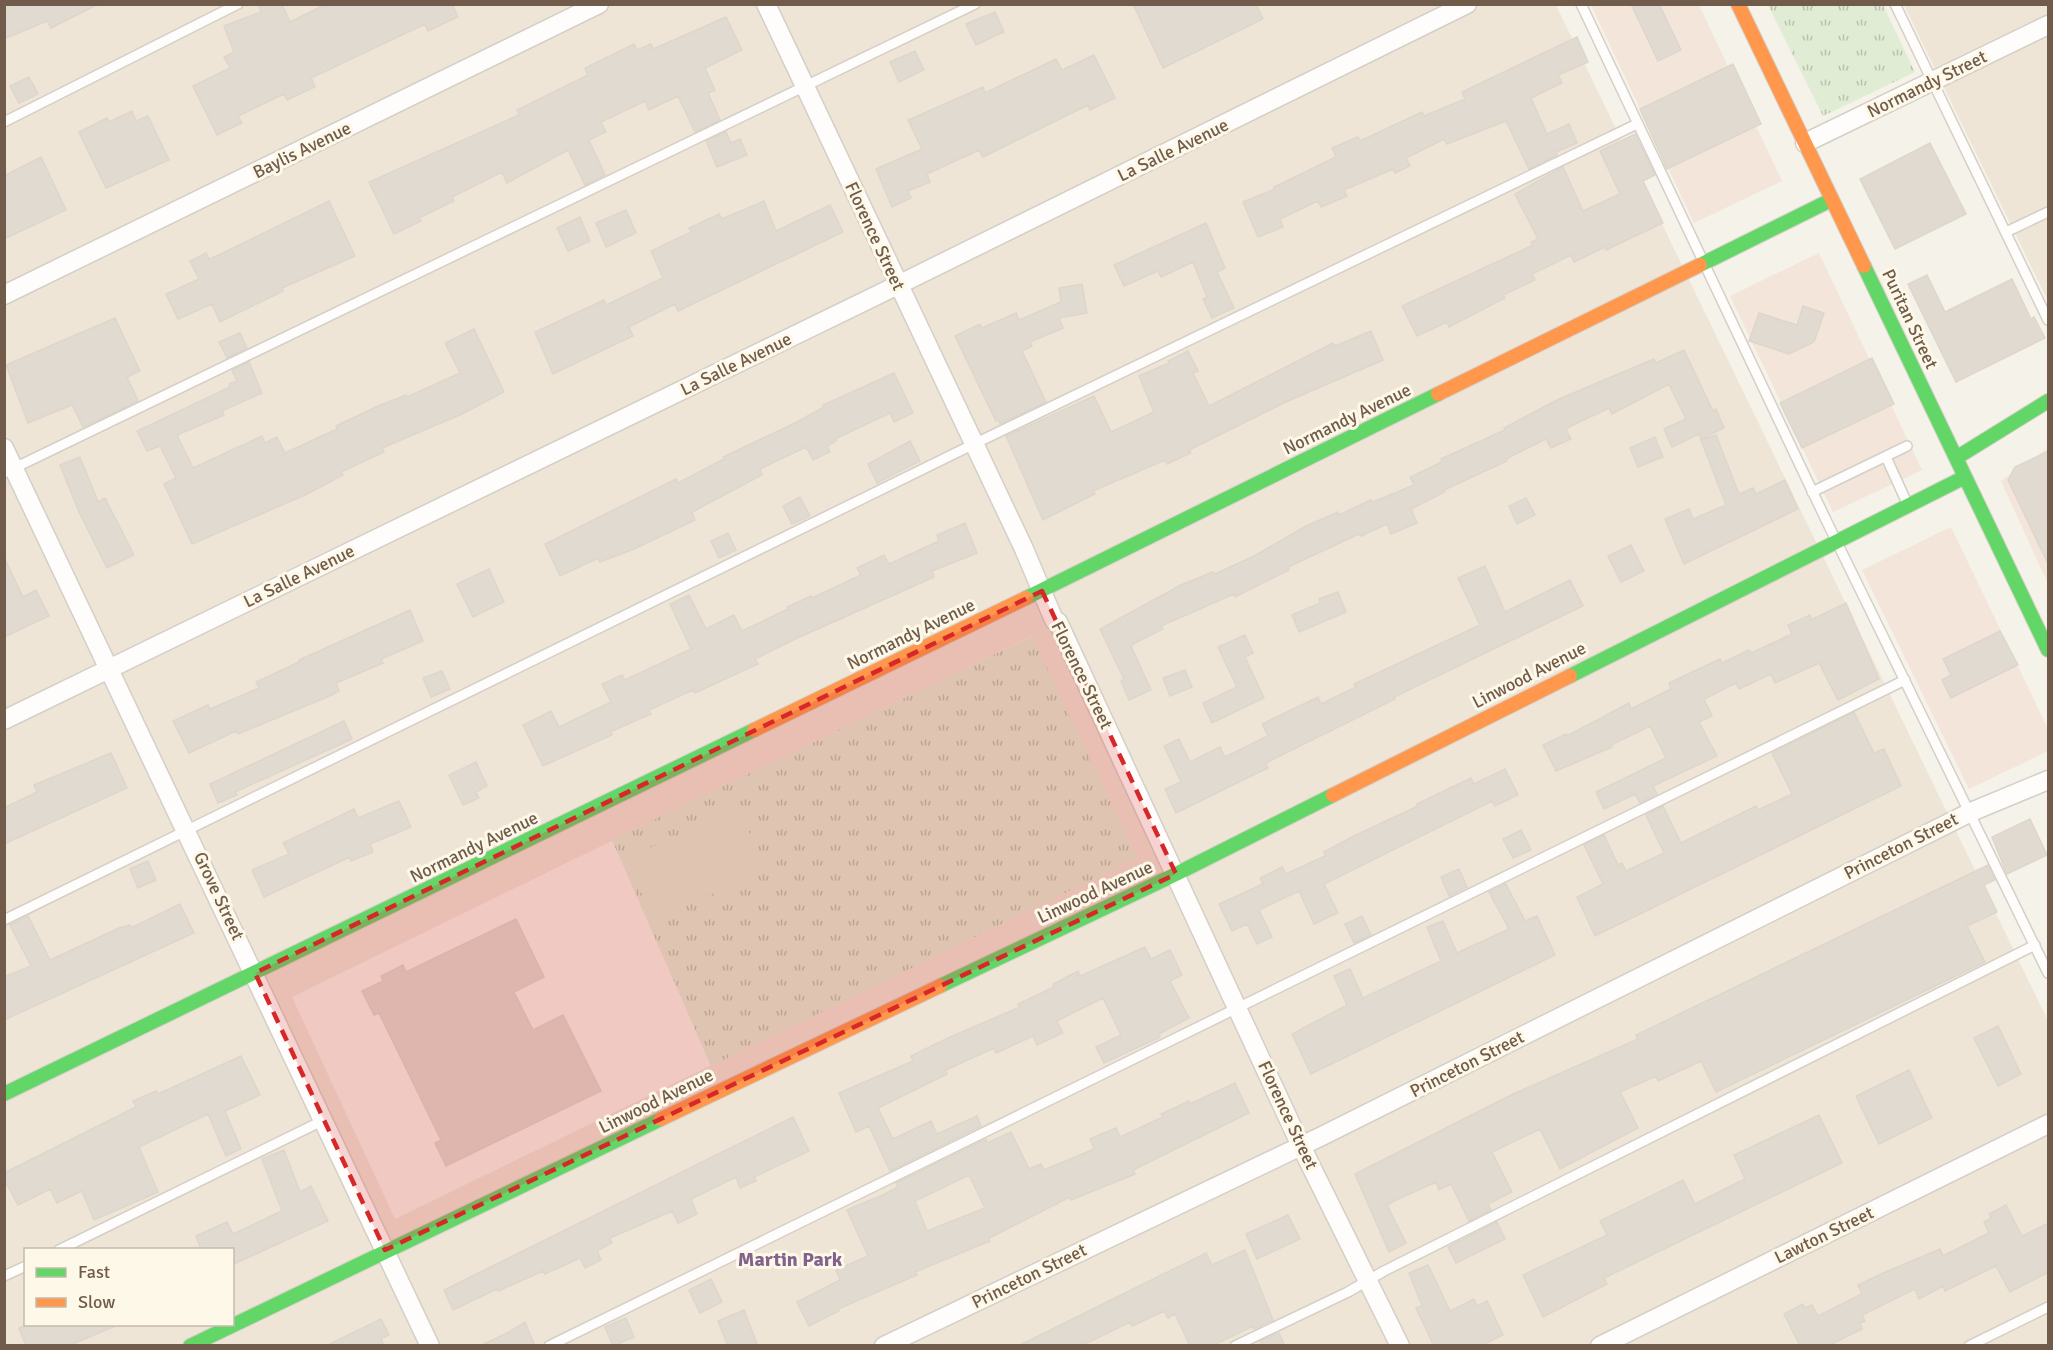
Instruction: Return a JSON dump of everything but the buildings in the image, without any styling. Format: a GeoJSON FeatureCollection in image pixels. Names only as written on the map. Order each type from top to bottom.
{"type":"FeatureCollection","features":[{"type":"Feature","properties":{"kind":"street","name":"Baylis Avenue"},"geometry":{"type":"LineString","coordinates":[[4,296],[599,4]]}},
{"type":"Feature","properties":{"kind":"street","name":"Florence Street"},"geometry":{"type":"LineString","coordinates":[[766,4],[1176,874],[1301,1146],[1400,1346]]}},
{"type":"Feature","properties":{"kind":"street","name":"La Salle Avenue"},"geometry":{"type":"LineString","coordinates":[[4,720],[898,285],[1467,4]]}},
{"type":"Feature","properties":{"kind":"street","name":"Puritan Street"},"geometry":{"type":"LineString","coordinates":[[1738,4],[2049,650]]}},
{"type":"Feature","properties":{"kind":"street","name":"Normandy Street"},"geometry":{"type":"LineString","coordinates":[[1805,143],[2049,25]]}},
{"type":"Feature","properties":{"kind":"street","name":"Normandy Avenue"},"geometry":{"type":"LineString","coordinates":[[4,1094],[1042,591],[1831,200]]}},
{"type":"Feature","properties":{"kind":"street"},"geometry":{"type":"LineString","coordinates":[[1956,458],[2049,401]]}},
{"type":"Feature","properties":{"kind":"street","name":"Grove Street"},"geometry":{"type":"LineString","coordinates":[[4,448],[10,471],[110,668],[188,830],[430,1346]]}},
{"type":"Feature","properties":{"kind":"street","name":"Linwood Avenue"},"geometry":{"type":"LineString","coordinates":[[234,1324],[385,1250],[1176,874],[1835,540],[1965,477]]}},
{"type":"Feature","properties":{"kind":"street","name":"Princeton Street"},"geometry":{"type":"LineString","coordinates":[[884,1346],[1301,1146],[1971,812],[2049,780]]}},
{"type":"Feature","properties":{"kind":"street","name":"Lawton Street"},"geometry":{"type":"LineString","coordinates":[[1600,1346],[2049,1124]]}},
{"type":"Feature","properties":{"kind":"street","name":"Linwood Avenue"},"geometry":{"type":"LineString","coordinates":[[190,1346],[231,1326]]}},
{"type":"Feature","properties":{"kind":"lane"},"geometry":{"type":"LineString","coordinates":[[4,122],[238,4]]}},
{"type":"Feature","properties":{"kind":"lane"},"geometry":{"type":"LineString","coordinates":[[10,471],[975,4]]}},
{"type":"Feature","properties":{"kind":"lane"},"geometry":{"type":"LineString","coordinates":[[1581,4],[1835,540],[2049,973]]}},
{"type":"Feature","properties":{"kind":"lane"},"geometry":{"type":"LineString","coordinates":[[1895,4],[2049,320]]}},
{"type":"Feature","properties":{"kind":"lane"},"geometry":{"type":"LineString","coordinates":[[4,920],[974,444],[1637,124]]}},
{"type":"Feature","properties":{"kind":"lane"},"geometry":{"type":"LineString","coordinates":[[2006,232],[2049,212]]}},
{"type":"Feature","properties":{"kind":"lane"},"geometry":{"type":"LineString","coordinates":[[1812,492],[1907,447]]}},
{"type":"Feature","properties":{"kind":"lane"},"geometry":{"type":"LineString","coordinates":[[1886,457],[1908,505]]}},
{"type":"Feature","properties":{"kind":"lane"},"geometry":{"type":"LineString","coordinates":[[549,1346],[1905,680]]}},
{"type":"Feature","properties":{"kind":"lane"},"geometry":{"type":"LineString","coordinates":[[1236,1346],[2035,945]]}},
{"type":"Feature","properties":{"kind":"lane"},"geometry":{"type":"LineString","coordinates":[[63,1248],[324,1119]]}},
{"type":"Feature","properties":{"kind":"lane"},"geometry":{"type":"LineString","coordinates":[[4,1276],[24,1267]]}},
{"type":"Feature","properties":{"kind":"lane"},"geometry":{"type":"LineString","coordinates":[[1969,1346],[2049,1307]]}},
{"type":"Feature","properties":{"kind":"highlighted area"},"geometry":{"type":"Polygon","coordinates":[[[1042,591],[1176,874],[385,1250],[255,973],[1042,591]]]}},
{"type":"Feature","properties":{"kind":"shaded area"},"geometry":{"type":"Polygon","coordinates":[[[5,5],[1556,5],[2048,1021],[2048,1345],[5,1346],[5,5]],[[1031,636],[292,997],[395,1219],[1137,858],[1031,636]]]}},
{"type":"Feature","properties":{"kind":"shaded area"},"geometry":{"type":"Polygon","coordinates":[[[1591,5],[1699,5],[1782,181],[1694,223],[1591,5]]]}},
{"type":"Feature","properties":{"kind":"shaded area"},"geometry":{"type":"Polygon","coordinates":[[[1904,5],[2048,5],[2048,301],[1904,5]]]}},
{"type":"Feature","properties":{"kind":"shaded area"},"geometry":{"type":"Polygon","coordinates":[[[1819,253],[1922,470],[1833,512],[1730,296],[1819,253]]]}},
{"type":"Feature","properties":{"kind":"shaded area"},"geometry":{"type":"Polygon","coordinates":[[[2048,448],[2048,584],[2001,481],[2048,448]]]}},
{"type":"Feature","properties":{"kind":"shaded area"},"geometry":{"type":"Polygon","coordinates":[[[1951,527],[2048,729],[2048,751],[1969,789],[1862,570],[1951,527]]]}},
{"type":"Feature","properties":{"kind":"green space"},"geometry":{"type":"Polygon","coordinates":[[[1768,5],[1883,5],[1915,72],[1823,116],[1768,5]]]}},
{"type":"Feature","properties":{"kind":"green space"},"geometry":{"type":"Polygon","coordinates":[[[1032,636],[1137,858],[711,1066],[612,840],[1032,636]]]}},
{"type":"Feature","properties":{"kind":"green space"},"geometry":{"type":"Polygon","coordinates":[[[739,809],[766,871],[653,920],[626,858],[739,809]]]}},
{"type":"Feature","properties":{"kind":"traffic: fast"},"geometry":{"type":"LineString","coordinates":[[1700,265],[1831,200]]}},
{"type":"Feature","properties":{"kind":"traffic: fast"},"geometry":{"type":"LineString","coordinates":[[1864,266],[2048,650]]}},
{"type":"Feature","properties":{"kind":"traffic: fast"},"geometry":{"type":"LineString","coordinates":[[1026,598],[1438,394]]}},
{"type":"Feature","properties":{"kind":"traffic: fast"},"geometry":{"type":"LineString","coordinates":[[1956,458],[2048,401]]}},
{"type":"Feature","properties":{"kind":"traffic: fast"},"geometry":{"type":"LineString","coordinates":[[1570,676],[1965,477]]}},
{"type":"Feature","properties":{"kind":"traffic: fast"},"geometry":{"type":"LineString","coordinates":[[4,1094],[754,730]]}},
{"type":"Feature","properties":{"kind":"traffic: fast"},"geometry":{"type":"LineString","coordinates":[[940,986],[1176,874],[1333,795]]}},
{"type":"Feature","properties":{"kind":"traffic: fast"},"geometry":{"type":"LineString","coordinates":[[234,1325],[661,1119]]}},
{"type":"Feature","properties":{"kind":"traffic: fast"},"geometry":{"type":"LineString","coordinates":[[190,1346],[231,1326]]}},
{"type":"Feature","properties":{"kind":"traffic: slow"},"geometry":{"type":"LineString","coordinates":[[1738,4],[1864,266]]}},
{"type":"Feature","properties":{"kind":"traffic: slow"},"geometry":{"type":"LineString","coordinates":[[1438,394],[1700,265]]}},
{"type":"Feature","properties":{"kind":"traffic: slow"},"geometry":{"type":"LineString","coordinates":[[754,730],[1026,598]]}},
{"type":"Feature","properties":{"kind":"traffic: slow"},"geometry":{"type":"LineString","coordinates":[[1333,795],[1570,676]]}},
{"type":"Feature","properties":{"kind":"traffic: slow"},"geometry":{"type":"LineString","coordinates":[[661,1119],[940,986]]}},
{"type":"Feature","properties":{"kind":"district","name":"Martin Park"},"geometry":{"type":"Point","coordinates":[790,1259]}}]}
